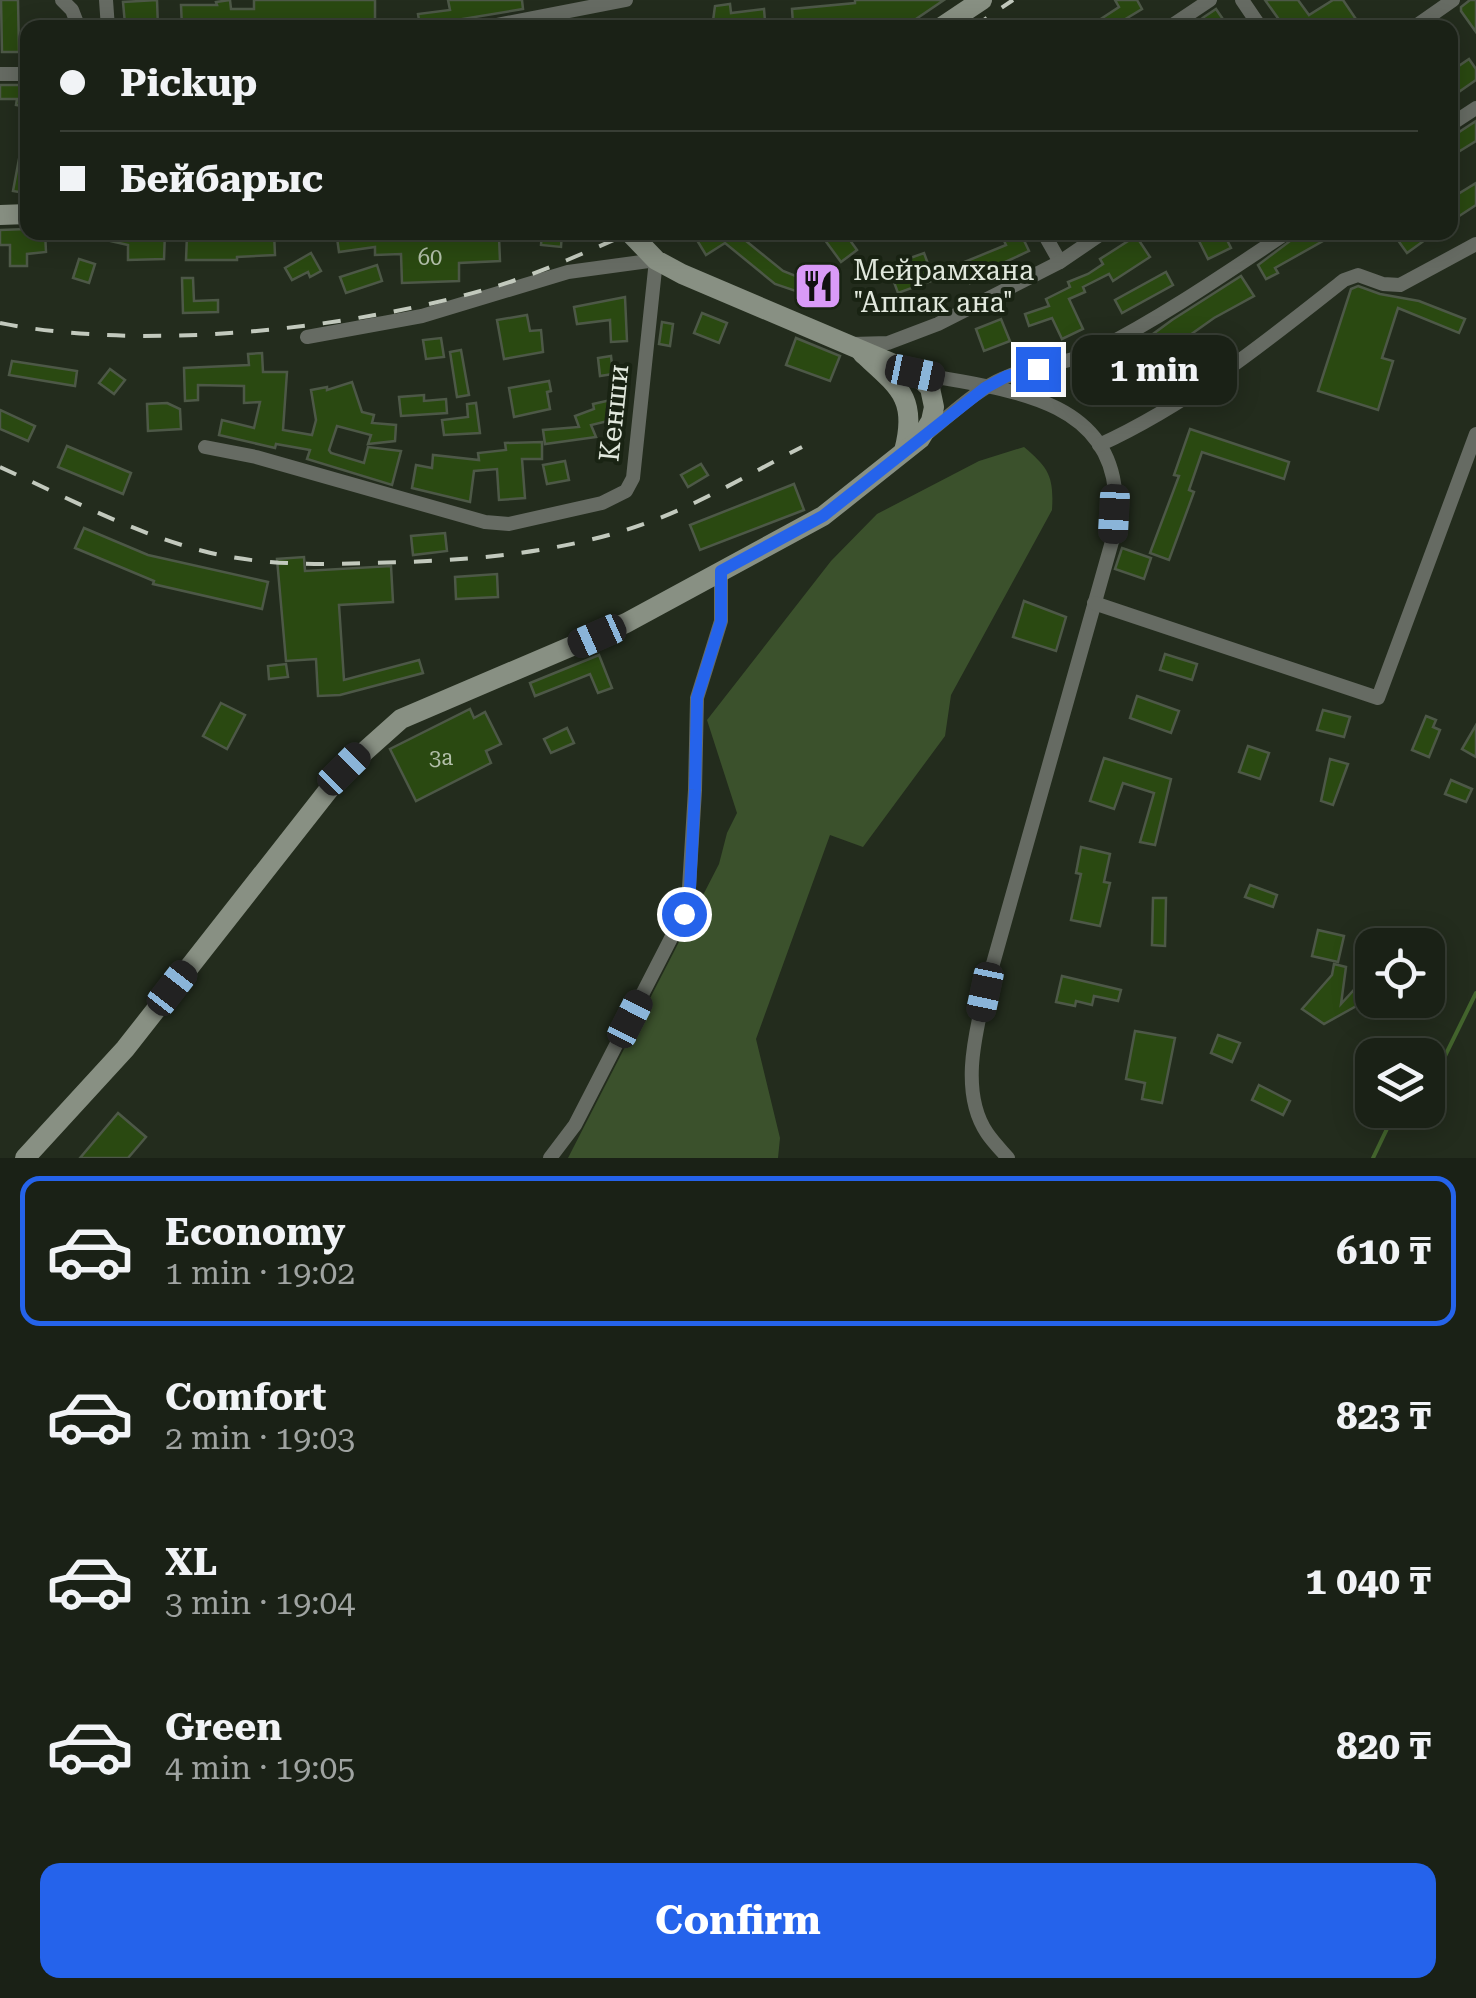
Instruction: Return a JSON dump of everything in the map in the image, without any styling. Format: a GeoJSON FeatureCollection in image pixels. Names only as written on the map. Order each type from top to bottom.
{"type":"FeatureCollection","features":[{"type":"Feature","properties":{"kind":"main road"},"geometry":{"type":"LineString","coordinates":[[952,20],[982,0]]}},
{"type":"Feature","properties":{"kind":"main road"},"geometry":{"type":"LineString","coordinates":[[26,1158],[124,1048],[344,769],[374,739],[426,706],[608,631],[823,516],[912,445],[931,421],[934,407],[930,388],[915,373],[656,260],[636,240]]}},
{"type":"Feature","properties":{"kind":"main road"},"geometry":{"type":"LineString","coordinates":[[852,344],[899,387],[910,406],[912,445]]}},
{"type":"Feature","properties":{"kind":"street"},"geometry":{"type":"LineString","coordinates":[[62,0],[76,20]]}},
{"type":"Feature","properties":{"kind":"street"},"geometry":{"type":"LineString","coordinates":[[522,20],[626,0]]}},
{"type":"Feature","properties":{"kind":"street"},"geometry":{"type":"LineString","coordinates":[[1180,20],[1210,0]]}},
{"type":"Feature","properties":{"kind":"street"},"geometry":{"type":"LineString","coordinates":[[1434,6],[1454,0]]}},
{"type":"Feature","properties":{"kind":"street"},"geometry":{"type":"LineString","coordinates":[[1048,240],[1060,262]]}},
{"type":"Feature","properties":{"kind":"street"},"geometry":{"type":"LineString","coordinates":[[852,344],[888,343],[914,334],[1060,262],[1092,240]]}},
{"type":"Feature","properties":{"kind":"street"},"geometry":{"type":"LineString","coordinates":[[912,445],[985,388],[1007,376],[1069,362],[1099,349],[1276,240]]}},
{"type":"Feature","properties":{"kind":"street"},"geometry":{"type":"LineString","coordinates":[[1100,445],[1140,426],[1252,352],[1344,280],[1358,274],[1383,284],[1400,285],[1476,244]]}},
{"type":"Feature","properties":{"kind":"street"},"geometry":{"type":"LineString","coordinates":[[307,337],[422,316],[568,272],[656,260]]}},
{"type":"Feature","properties":{"kind":"street","name":"Кенши"},"geometry":{"type":"LineString","coordinates":[[205,447],[256,457],[485,522],[509,524],[602,503],[626,491],[633,478],[656,260]]}},
{"type":"Feature","properties":{"kind":"street"},"geometry":{"type":"LineString","coordinates":[[915,373],[1035,398],[1068,412],[1100,445],[1115,491],[1112,538],[972,1049],[977,1109],[986,1132],[1008,1158]]}},
{"type":"Feature","properties":{"kind":"street"},"geometry":{"type":"LineString","coordinates":[[1094,603],[1378,698],[1476,434]]}},
{"type":"Feature","properties":{"kind":"street"},"geometry":{"type":"LineString","coordinates":[[550,1158],[575,1124],[684,914],[690,888],[697,698],[721,621],[721,571]]}},
{"type":"Feature","properties":{"kind":"green space"},"geometry":{"type":"Polygon","coordinates":[[[1024,447],[1048,474],[1052,510],[951,695],[945,736],[863,847],[830,835],[756,1039],[780,1138],[778,1158],[568,1158],[719,864],[737,813],[707,720],[831,561],[877,514],[979,461],[1024,447]]]}},
{"type":"Feature","properties":{"kind":"building"},"geometry":{"type":"Polygon","coordinates":[[[1,0],[18,0],[19,52],[2,52],[1,0]]]}},
{"type":"Feature","properties":{"kind":"building"},"geometry":{"type":"Polygon","coordinates":[[[157,0],[158,20],[125,20],[123,2],[157,0]]]}},
{"type":"Feature","properties":{"kind":"building"},"geometry":{"type":"Polygon","coordinates":[[[230,0],[231,9],[254,9],[254,0],[375,0],[375,20],[182,20],[181,5],[217,5],[216,2],[230,0]]]}},
{"type":"Feature","properties":{"kind":"building"},"geometry":{"type":"Polygon","coordinates":[[[448,0],[522,0],[523,9],[456,20],[419,20],[418,14],[450,10],[448,0]]]}},
{"type":"Feature","properties":{"kind":"building"},"geometry":{"type":"Polygon","coordinates":[[[944,0],[914,20],[793,20],[792,9],[944,0]]]}},
{"type":"Feature","properties":{"kind":"building"},"geometry":{"type":"Polygon","coordinates":[[[1115,0],[1137,0],[1142,9],[1124,20],[1099,20],[1119,7],[1115,0]]]}},
{"type":"Feature","properties":{"kind":"building"},"geometry":{"type":"Polygon","coordinates":[[[1265,0],[1298,0],[1309,15],[1333,0],[1343,0],[1357,20],[1279,20],[1265,0]]]}},
{"type":"Feature","properties":{"kind":"building"},"geometry":{"type":"Polygon","coordinates":[[[1470,0],[1476,0],[1476,32],[1461,11],[1470,0]]]}},
{"type":"Feature","properties":{"kind":"building"},"geometry":{"type":"Polygon","coordinates":[[[730,4],[731,13],[764,9],[765,20],[713,20],[715,6],[730,4]]]}},
{"type":"Feature","properties":{"kind":"building"},"geometry":{"type":"Polygon","coordinates":[[[1216,9],[1224,20],[1200,20],[1216,9]]]}},
{"type":"Feature","properties":{"kind":"building"},"geometry":{"type":"Polygon","coordinates":[[[1469,59],[1476,69],[1476,80],[1458,92],[1458,67],[1469,59]]]}},
{"type":"Feature","properties":{"kind":"building"},"geometry":{"type":"Polygon","coordinates":[[[0,85],[20,85],[20,106],[16,105],[17,99],[0,99],[0,85]]]}},
{"type":"Feature","properties":{"kind":"building"},"geometry":{"type":"Polygon","coordinates":[[[1476,121],[1476,141],[1458,152],[1458,133],[1476,121]]]}},
{"type":"Feature","properties":{"kind":"building"},"geometry":{"type":"Polygon","coordinates":[[[20,154],[20,192],[13,191],[20,154]]]}},
{"type":"Feature","properties":{"kind":"building"},"geometry":{"type":"Polygon","coordinates":[[[1476,183],[1476,205],[1458,217],[1458,194],[1476,183]]]}},
{"type":"Feature","properties":{"kind":"building"},"geometry":{"type":"Polygon","coordinates":[[[20,229],[20,240],[45,240],[46,252],[27,254],[27,266],[10,266],[10,245],[0,245],[0,230],[20,229]]]}},
{"type":"Feature","properties":{"kind":"building"},"geometry":{"type":"Polygon","coordinates":[[[106,240],[165,240],[164,259],[128,260],[128,245],[106,240]]]}},
{"type":"Feature","properties":{"kind":"building"},"geometry":{"type":"Polygon","coordinates":[[[187,240],[274,240],[275,255],[186,260],[187,240]]]}},
{"type":"Feature","properties":{"kind":"building"},"geometry":{"type":"Polygon","coordinates":[[[337,240],[499,240],[500,261],[459,263],[459,281],[402,283],[401,254],[375,255],[375,247],[339,252],[337,240]]]}},
{"type":"Feature","properties":{"kind":"building"},"geometry":{"type":"Polygon","coordinates":[[[541,240],[561,240],[561,247],[541,245],[541,240]]]}},
{"type":"Feature","properties":{"kind":"building"},"geometry":{"type":"Polygon","coordinates":[[[697,240],[745,240],[783,271],[803,279],[807,271],[839,283],[831,303],[775,284],[725,243],[706,255],[697,240]]]}},
{"type":"Feature","properties":{"kind":"building"},"geometry":{"type":"Polygon","coordinates":[[[825,240],[850,240],[857,250],[841,262],[825,240]]]}},
{"type":"Feature","properties":{"kind":"building"},"geometry":{"type":"Polygon","coordinates":[[[1004,240],[1024,240],[1029,251],[1003,263],[1005,268],[970,283],[962,263],[1006,245],[1004,240]]]}},
{"type":"Feature","properties":{"kind":"building"},"geometry":{"type":"Polygon","coordinates":[[[1130,240],[1139,240],[1150,257],[1113,281],[1109,274],[1069,299],[1083,329],[1062,339],[1052,318],[1029,326],[1025,314],[1049,306],[1046,299],[1103,264],[1100,259],[1130,240]]]}},
{"type":"Feature","properties":{"kind":"building"},"geometry":{"type":"Polygon","coordinates":[[[1198,240],[1227,240],[1231,248],[1208,259],[1198,240]]]}},
{"type":"Feature","properties":{"kind":"building"},"geometry":{"type":"Polygon","coordinates":[[[1291,240],[1325,240],[1275,268],[1278,273],[1266,279],[1258,265],[1291,240]]]}},
{"type":"Feature","properties":{"kind":"building"},"geometry":{"type":"Polygon","coordinates":[[[1398,240],[1425,240],[1407,253],[1398,240]]]}},
{"type":"Feature","properties":{"kind":"building"},"geometry":{"type":"Polygon","coordinates":[[[311,253],[321,271],[292,280],[285,268],[311,253]]]}},
{"type":"Feature","properties":{"kind":"building"},"geometry":{"type":"Polygon","coordinates":[[[924,253],[934,280],[898,293],[888,266],[924,253]]]}},
{"type":"Feature","properties":{"kind":"building"},"geometry":{"type":"Polygon","coordinates":[[[79,259],[95,264],[89,283],[73,278],[79,259]]]}},
{"type":"Feature","properties":{"kind":"building"},"geometry":{"type":"Polygon","coordinates":[[[377,265],[382,281],[346,293],[340,277],[377,265]]]}},
{"type":"Feature","properties":{"kind":"building"},"geometry":{"type":"Polygon","coordinates":[[[1166,272],[1173,285],[1122,313],[1115,300],[1166,272]]]}},
{"type":"Feature","properties":{"kind":"building"},"geometry":{"type":"Polygon","coordinates":[[[1241,276],[1254,296],[1134,368],[1126,357],[1156,337],[1153,334],[1172,320],[1241,276]]]}},
{"type":"Feature","properties":{"kind":"building"},"geometry":{"type":"Polygon","coordinates":[[[182,278],[193,278],[194,301],[218,300],[218,312],[183,313],[182,278]]]}},
{"type":"Feature","properties":{"kind":"building"},"geometry":{"type":"Polygon","coordinates":[[[1358,286],[1419,301],[1465,319],[1459,333],[1398,308],[1382,358],[1393,361],[1378,410],[1318,391],[1351,289],[1358,286]]]}},
{"type":"Feature","properties":{"kind":"building"},"geometry":{"type":"Polygon","coordinates":[[[625,297],[627,341],[611,342],[610,320],[577,324],[574,307],[625,297]]]}},
{"type":"Feature","properties":{"kind":"building"},"geometry":{"type":"Polygon","coordinates":[[[702,313],[727,323],[719,343],[694,333],[702,313]]]}},
{"type":"Feature","properties":{"kind":"building"},"geometry":{"type":"Polygon","coordinates":[[[527,315],[530,331],[541,330],[543,352],[504,359],[497,320],[527,315]]]}},
{"type":"Feature","properties":{"kind":"building"},"geometry":{"type":"Polygon","coordinates":[[[1001,319],[1010,341],[984,351],[976,329],[1001,319]]]}},
{"type":"Feature","properties":{"kind":"building"},"geometry":{"type":"Polygon","coordinates":[[[662,322],[673,324],[670,346],[659,344],[662,322]]]}},
{"type":"Feature","properties":{"kind":"building"},"geometry":{"type":"Polygon","coordinates":[[[441,338],[444,357],[426,359],[423,340],[441,338]]]}},
{"type":"Feature","properties":{"kind":"building"},"geometry":{"type":"Polygon","coordinates":[[[796,338],[840,356],[830,381],[786,365],[796,338]]]}},
{"type":"Feature","properties":{"kind":"building"},"geometry":{"type":"Polygon","coordinates":[[[461,350],[469,395],[457,397],[450,352],[461,350]]]}},
{"type":"Feature","properties":{"kind":"building"},"geometry":{"type":"Polygon","coordinates":[[[262,353],[263,372],[287,372],[283,430],[312,435],[316,420],[311,390],[327,390],[352,382],[362,412],[374,415],[372,423],[396,425],[395,441],[368,444],[371,435],[337,426],[329,450],[364,463],[368,447],[401,451],[392,485],[307,459],[310,450],[276,444],[275,448],[219,435],[222,420],[254,428],[260,402],[244,403],[244,386],[198,385],[198,400],[185,401],[184,368],[249,365],[248,354],[262,353]]]}},
{"type":"Feature","properties":{"kind":"building"},"geometry":{"type":"Polygon","coordinates":[[[611,356],[613,374],[600,376],[598,358],[611,356]]]}},
{"type":"Feature","properties":{"kind":"building"},"geometry":{"type":"Polygon","coordinates":[[[12,361],[77,371],[75,386],[9,375],[12,361]]]}},
{"type":"Feature","properties":{"kind":"building"},"geometry":{"type":"Polygon","coordinates":[[[110,369],[125,380],[114,394],[99,383],[110,369]]]}},
{"type":"Feature","properties":{"kind":"building"},"geometry":{"type":"Polygon","coordinates":[[[1110,375],[1122,388],[1103,404],[1091,390],[1110,375]]]}},
{"type":"Feature","properties":{"kind":"building"},"geometry":{"type":"Polygon","coordinates":[[[549,381],[550,409],[514,417],[509,388],[549,381]]]}},
{"type":"Feature","properties":{"kind":"building"},"geometry":{"type":"Polygon","coordinates":[[[424,395],[424,401],[446,399],[447,413],[401,416],[399,397],[424,395]]]}},
{"type":"Feature","properties":{"kind":"building"},"geometry":{"type":"Polygon","coordinates":[[[611,400],[616,419],[591,425],[596,437],[545,444],[543,430],[579,427],[575,416],[594,409],[593,404],[611,400]]]}},
{"type":"Feature","properties":{"kind":"building"},"geometry":{"type":"Polygon","coordinates":[[[167,403],[180,409],[181,429],[148,431],[147,404],[167,403]]]}},
{"type":"Feature","properties":{"kind":"building"},"geometry":{"type":"Polygon","coordinates":[[[476,403],[480,433],[444,435],[442,420],[468,417],[467,404],[476,403]]]}},
{"type":"Feature","properties":{"kind":"building"},"geometry":{"type":"Polygon","coordinates":[[[0,410],[35,426],[28,441],[0,429],[0,410]]]}},
{"type":"Feature","properties":{"kind":"building"},"geometry":{"type":"Polygon","coordinates":[[[1190,429],[1289,462],[1284,479],[1202,452],[1189,490],[1194,492],[1169,560],[1150,553],[1179,476],[1174,475],[1190,429]]]}},
{"type":"Feature","properties":{"kind":"building"},"geometry":{"type":"Polygon","coordinates":[[[542,442],[542,459],[522,459],[525,498],[499,500],[497,469],[474,471],[470,502],[412,488],[416,465],[432,468],[433,455],[479,460],[478,453],[506,450],[505,443],[542,442]]]}},
{"type":"Feature","properties":{"kind":"building"},"geometry":{"type":"Polygon","coordinates":[[[67,446],[131,473],[123,494],[58,467],[67,446]]]}},
{"type":"Feature","properties":{"kind":"building"},"geometry":{"type":"Polygon","coordinates":[[[565,461],[569,480],[547,484],[543,465],[565,461]]]}},
{"type":"Feature","properties":{"kind":"building"},"geometry":{"type":"Polygon","coordinates":[[[701,464],[708,475],[688,487],[681,475],[701,464]]]}},
{"type":"Feature","properties":{"kind":"building"},"geometry":{"type":"Polygon","coordinates":[[[794,484],[804,510],[700,550],[690,525],[794,484]]]}},
{"type":"Feature","properties":{"kind":"building"},"geometry":{"type":"Polygon","coordinates":[[[84,528],[148,555],[268,582],[262,609],[153,584],[154,581],[75,548],[84,528]]]}},
{"type":"Feature","properties":{"kind":"building"},"geometry":{"type":"Polygon","coordinates":[[[445,533],[447,551],[413,555],[411,536],[445,533]]]}},
{"type":"Feature","properties":{"kind":"building"},"geometry":{"type":"Polygon","coordinates":[[[1122,548],[1151,558],[1144,579],[1115,569],[1122,548]]]}},
{"type":"Feature","properties":{"kind":"building"},"geometry":{"type":"Polygon","coordinates":[[[304,557],[305,571],[391,566],[393,602],[339,605],[344,680],[419,660],[423,673],[340,695],[318,696],[316,659],[286,661],[277,559],[304,557]]]}},
{"type":"Feature","properties":{"kind":"building"},"geometry":{"type":"Polygon","coordinates":[[[497,574],[498,597],[456,599],[455,577],[497,574]]]}},
{"type":"Feature","properties":{"kind":"building"},"geometry":{"type":"Polygon","coordinates":[[[1024,601],[1066,617],[1056,651],[1013,637],[1024,601]]]}},
{"type":"Feature","properties":{"kind":"building"},"geometry":{"type":"Polygon","coordinates":[[[1165,654],[1197,664],[1192,680],[1160,670],[1165,654]]]}},
{"type":"Feature","properties":{"kind":"building"},"geometry":{"type":"Polygon","coordinates":[[[599,655],[612,688],[598,693],[590,674],[535,696],[530,683],[599,655]]]}},
{"type":"Feature","properties":{"kind":"building"},"geometry":{"type":"Polygon","coordinates":[[[286,664],[288,677],[269,679],[268,666],[286,664]]]}},
{"type":"Feature","properties":{"kind":"building"},"geometry":{"type":"Polygon","coordinates":[[[1137,696],[1179,711],[1171,733],[1130,718],[1137,696]]]}},
{"type":"Feature","properties":{"kind":"building"},"geometry":{"type":"Polygon","coordinates":[[[221,703],[245,715],[227,749],[203,736],[221,703]]]}},
{"type":"Feature","properties":{"kind":"building"},"geometry":{"type":"Polygon","coordinates":[[[470,709],[474,718],[485,712],[501,744],[486,751],[491,763],[416,801],[390,749],[470,709]]]}},
{"type":"Feature","properties":{"kind":"building"},"geometry":{"type":"Polygon","coordinates":[[[1323,710],[1350,717],[1344,737],[1317,730],[1323,710]]]}},
{"type":"Feature","properties":{"kind":"building"},"geometry":{"type":"Polygon","coordinates":[[[1426,716],[1436,720],[1433,727],[1440,730],[1429,757],[1412,750],[1426,716]]]}},
{"type":"Feature","properties":{"kind":"building"},"geometry":{"type":"Polygon","coordinates":[[[1476,725],[1476,757],[1462,749],[1476,725]]]}},
{"type":"Feature","properties":{"kind":"building"},"geometry":{"type":"Polygon","coordinates":[[[567,728],[574,743],[551,753],[544,739],[567,728]]]}},
{"type":"Feature","properties":{"kind":"building"},"geometry":{"type":"Polygon","coordinates":[[[1248,746],[1269,753],[1260,779],[1239,772],[1248,746]]]}},
{"type":"Feature","properties":{"kind":"building"},"geometry":{"type":"Polygon","coordinates":[[[1104,758],[1171,779],[1155,845],[1140,842],[1154,793],[1123,783],[1114,809],[1090,801],[1104,758]]]}},
{"type":"Feature","properties":{"kind":"building"},"geometry":{"type":"Polygon","coordinates":[[[1330,759],[1348,764],[1333,805],[1321,801],[1330,759]]]}},
{"type":"Feature","properties":{"kind":"building"},"geometry":{"type":"Polygon","coordinates":[[[1451,780],[1472,789],[1466,802],[1445,794],[1451,780]]]}},
{"type":"Feature","properties":{"kind":"building"},"geometry":{"type":"Polygon","coordinates":[[[1081,847],[1110,854],[1104,882],[1110,883],[1100,926],[1071,920],[1081,874],[1076,873],[1081,847]]]}},
{"type":"Feature","properties":{"kind":"building"},"geometry":{"type":"Polygon","coordinates":[[[1250,885],[1277,895],[1273,907],[1245,897],[1250,885]]]}},
{"type":"Feature","properties":{"kind":"building"},"geometry":{"type":"Polygon","coordinates":[[[1153,898],[1166,898],[1165,946],[1152,945],[1153,898]]]}},
{"type":"Feature","properties":{"kind":"building"},"geometry":{"type":"Polygon","coordinates":[[[1318,930],[1344,936],[1338,962],[1312,956],[1318,930]]]}},
{"type":"Feature","properties":{"kind":"building"},"geometry":{"type":"Polygon","coordinates":[[[1334,964],[1346,967],[1341,1004],[1355,989],[1355,1007],[1324,1024],[1302,1009],[1332,975],[1334,964]]]}},
{"type":"Feature","properties":{"kind":"building"},"geometry":{"type":"Polygon","coordinates":[[[1062,976],[1121,990],[1118,1001],[1094,996],[1092,1005],[1056,1002],[1062,976]]]}},
{"type":"Feature","properties":{"kind":"building"},"geometry":{"type":"Polygon","coordinates":[[[1135,1031],[1175,1038],[1162,1103],[1142,1099],[1145,1083],[1126,1079],[1135,1031]]]}},
{"type":"Feature","properties":{"kind":"building"},"geometry":{"type":"Polygon","coordinates":[[[1218,1035],[1240,1043],[1232,1062],[1211,1053],[1218,1035]]]}},
{"type":"Feature","properties":{"kind":"building"},"geometry":{"type":"Polygon","coordinates":[[[1259,1085],[1290,1101],[1283,1115],[1252,1100],[1259,1085]]]}},
{"type":"Feature","properties":{"kind":"building"},"geometry":{"type":"Polygon","coordinates":[[[118,1113],[146,1137],[128,1158],[80,1158],[118,1113]]]}},
{"type":"Feature","properties":{"kind":"waterway"},"geometry":{"type":"LineString","coordinates":[[1445,1056],[1476,993]]}},
{"type":"Feature","properties":{"kind":"waterway"},"geometry":{"type":"LineString","coordinates":[[1373,1158],[1387,1128]]}},
{"type":"Feature","properties":{"kind":"railway"},"geometry":{"type":"LineString","coordinates":[[984,20],[1013,0]]}},
{"type":"Feature","properties":{"kind":"railway"},"geometry":{"type":"LineString","coordinates":[[0,323],[119,336],[250,332],[316,324],[380,314],[497,286],[613,240]]}},
{"type":"Feature","properties":{"kind":"railway"},"geometry":{"type":"LineString","coordinates":[[0,467],[125,524],[203,551],[265,561],[348,564],[488,557],[606,536],[712,495],[802,447]]}},
{"type":"Feature","properties":{"kind":"place","name":"Мейрамхана \"Аппак ана\""},"geometry":{"type":"Point","coordinates":[818,286]}},
{"type":"Feature","properties":{"kind":"route"},"geometry":{"type":"LineString","coordinates":[[684,914],[690,888],[697,698],[721,621],[721,571],[823,516],[985,388],[1007,376],[1038,369]]}}]}
